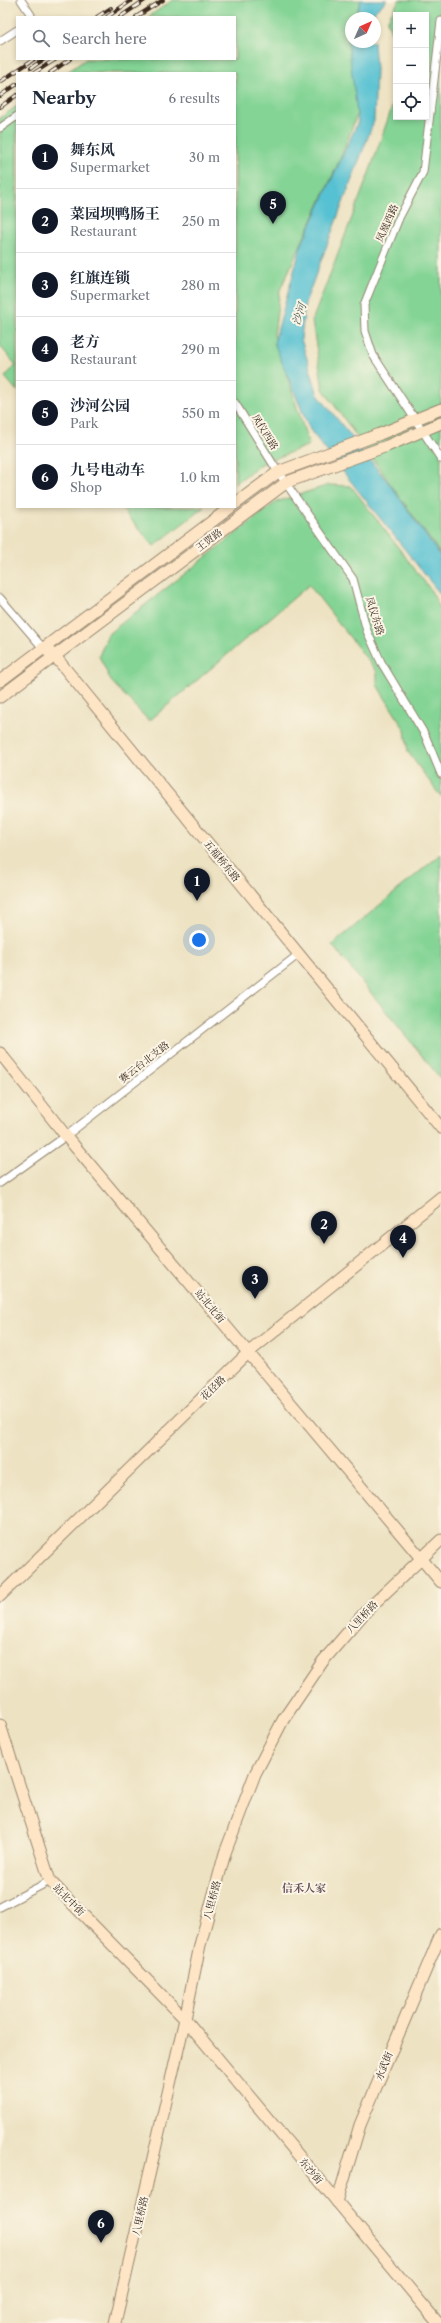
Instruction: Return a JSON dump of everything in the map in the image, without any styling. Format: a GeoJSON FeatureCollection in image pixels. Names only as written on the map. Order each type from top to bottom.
{"type":"FeatureCollection","features":[{"type":"Feature","properties":{"kind":"street"},"geometry":{"type":"LineString","coordinates":[[20,0],[32,15],[31,16]]}},
{"type":"Feature","properties":{"kind":"street","name":"凤凰西路"},"geometry":{"type":"LineString","coordinates":[[441,21],[423,172],[399,218],[364,305],[365,331],[373,355],[441,459]]}},
{"type":"Feature","properties":{"kind":"street"},"geometry":{"type":"LineString","coordinates":[[0,41],[16,31]]}},
{"type":"Feature","properties":{"kind":"street"},"geometry":{"type":"LineString","coordinates":[[0,128],[16,117]]}},
{"type":"Feature","properties":{"kind":"street","name":"凤仪西路"},"geometry":{"type":"LineString","coordinates":[[236,405],[278,472]]}},
{"type":"Feature","properties":{"kind":"street"},"geometry":{"type":"LineString","coordinates":[[236,503],[278,472],[380,434],[441,409]]}},
{"type":"Feature","properties":{"kind":"street","name":"王贾路"},"geometry":{"type":"LineString","coordinates":[[0,697],[50,658],[287,482],[388,446],[441,423]]}},
{"type":"Feature","properties":{"kind":"street","name":"凤仪东路"},"geometry":{"type":"LineString","coordinates":[[278,472],[287,482],[353,579],[367,631],[381,662],[425,735],[441,774]]}},
{"type":"Feature","properties":{"kind":"street","name":"王贾路"},"geometry":{"type":"LineString","coordinates":[[0,681],[230,508]]}},
{"type":"Feature","properties":{"kind":"street","name":"五福桥东路"},"geometry":{"type":"LineString","coordinates":[[0,598],[299,954],[441,1128]]}},
{"type":"Feature","properties":{"kind":"street","name":"赛云台北支路"},"geometry":{"type":"LineString","coordinates":[[0,1183],[66,1136],[299,954]]}},
{"type":"Feature","properties":{"kind":"street","name":"站北北街"},"geometry":{"type":"LineString","coordinates":[[0,1053],[66,1136],[249,1352],[420,1559]]}},
{"type":"Feature","properties":{"kind":"street","name":"花径路"},"geometry":{"type":"LineString","coordinates":[[0,1596],[249,1352],[441,1197]]}},
{"type":"Feature","properties":{"kind":"street","name":"八里桥路"},"geometry":{"type":"LineString","coordinates":[[115,2323],[185,2019],[200,1945],[225,1853],[255,1774],[283,1720],[323,1661],[366,1611],[441,1540]]}},
{"type":"Feature","properties":{"kind":"street"},"geometry":{"type":"LineString","coordinates":[[420,1559],[441,1582]]}},
{"type":"Feature","properties":{"kind":"street","name":"站北中街"},"geometry":{"type":"LineString","coordinates":[[0,1725],[50,1881],[185,2019]]}},
{"type":"Feature","properties":{"kind":"street"},"geometry":{"type":"LineString","coordinates":[[0,1907],[50,1881]]}},
{"type":"Feature","properties":{"kind":"street","name":"水武街"},"geometry":{"type":"LineString","coordinates":[[337,2202],[360,2125],[441,1934]]}},
{"type":"Feature","properties":{"kind":"street","name":"东沙街"},"geometry":{"type":"LineString","coordinates":[[185,2019],[438,2323]]}},
{"type":"Feature","properties":{"kind":"green space"},"geometry":{"type":"Polygon","coordinates":[[[173,0],[361,0],[356,12],[345,12],[345,48],[351,48],[358,112],[341,157],[280,290],[274,335],[309,445],[259,465],[236,483],[236,72],[67,72],[85,60],[236,60],[236,16],[149,16],[173,0]]]}},
{"type":"Feature","properties":{"kind":"green space"},"geometry":{"type":"Polygon","coordinates":[[[399,0],[441,0],[441,555],[323,389],[312,321],[368,176],[393,105],[393,120],[429,120],[429,12],[393,12],[393,36],[387,21],[399,0]]]}},
{"type":"Feature","properties":{"kind":"green space"},"geometry":{"type":"Polygon","coordinates":[[[16,107],[16,365],[0,346],[0,118],[16,107]]]}},
{"type":"Feature","properties":{"kind":"green space"},"geometry":{"type":"Polygon","coordinates":[[[16,365],[16,390],[5,377],[16,365]]]}},
{"type":"Feature","properties":{"kind":"green space"},"geometry":{"type":"Polygon","coordinates":[[[329,485],[351,486],[430,589],[441,610],[441,797],[408,752],[405,730],[377,685],[377,672],[309,585],[149,721],[111,681],[99,656],[108,634],[276,502],[329,485]]]}},
{"type":"Feature","properties":{"kind":"green space"},"geometry":{"type":"Polygon","coordinates":[[[121,508],[203,508],[154,546],[121,508]]]}},
{"type":"Feature","properties":{"kind":"green space"},"geometry":{"type":"Polygon","coordinates":[[[441,854],[441,1079],[332,945],[441,854]]]}},
{"type":"Feature","properties":{"kind":"water"},"geometry":{"type":"Polygon","coordinates":[[[361,0],[387,0],[375,12],[357,12],[361,0]]]}},
{"type":"Feature","properties":{"kind":"water","name":"沙河"},"geometry":{"type":"Polygon","coordinates":[[[349,48],[374,48],[376,70],[374,121],[305,303],[301,339],[318,395],[391,486],[441,557],[441,595],[310,430],[274,343],[301,246],[358,122],[349,48]]]}},
{"type":"Feature","properties":{"kind":"railway"},"geometry":{"type":"LineString","coordinates":[[108,16],[132,0]]}},
{"type":"Feature","properties":{"kind":"railway"},"geometry":{"type":"LineString","coordinates":[[121,16],[145,0]]}},
{"type":"Feature","properties":{"kind":"railway"},"geometry":{"type":"LineString","coordinates":[[138,16],[163,0]]}},
{"type":"Feature","properties":{"kind":"railway"},"geometry":{"type":"LineString","coordinates":[[99,16],[111,8]]}},
{"type":"Feature","properties":{"kind":"railway"},"geometry":{"type":"LineString","coordinates":[[0,82],[33,60]]}},
{"type":"Feature","properties":{"kind":"railway"},"geometry":{"type":"LineString","coordinates":[[31,68],[43,60]]}},
{"type":"Feature","properties":{"kind":"railway"},"geometry":{"type":"LineString","coordinates":[[36,72],[54,60]]}},
{"type":"Feature","properties":{"kind":"railway"},"geometry":{"type":"LineString","coordinates":[[51,72],[69,60]]}},
{"type":"Feature","properties":{"kind":"railway"},"geometry":{"type":"LineString","coordinates":[[0,96],[16,85]]}},
{"type":"Feature","properties":{"kind":"railway"},"geometry":{"type":"LineString","coordinates":[[0,107],[16,96]]}},
{"type":"Feature","properties":{"kind":"place","name":"沙河公园"},"geometry":{"type":"Point","coordinates":[273,224]}},
{"type":"Feature","properties":{"kind":"place","name":"舞东风"},"geometry":{"type":"Point","coordinates":[197,901]}},
{"type":"Feature","properties":{"kind":"place","name":"菜园坝鸭肠王"},"geometry":{"type":"Point","coordinates":[324,1244]}},
{"type":"Feature","properties":{"kind":"place","name":"老方"},"geometry":{"type":"Point","coordinates":[403,1258]}},
{"type":"Feature","properties":{"kind":"place","name":"红旗连锁"},"geometry":{"type":"Point","coordinates":[255,1299]}},
{"type":"Feature","properties":{"kind":"place","name":"九号电动车"},"geometry":{"type":"Point","coordinates":[101,2243]}},
{"type":"Feature","properties":{"kind":"district","name":"信禾人家"},"geometry":{"type":"Point","coordinates":[304,1888]}}]}
